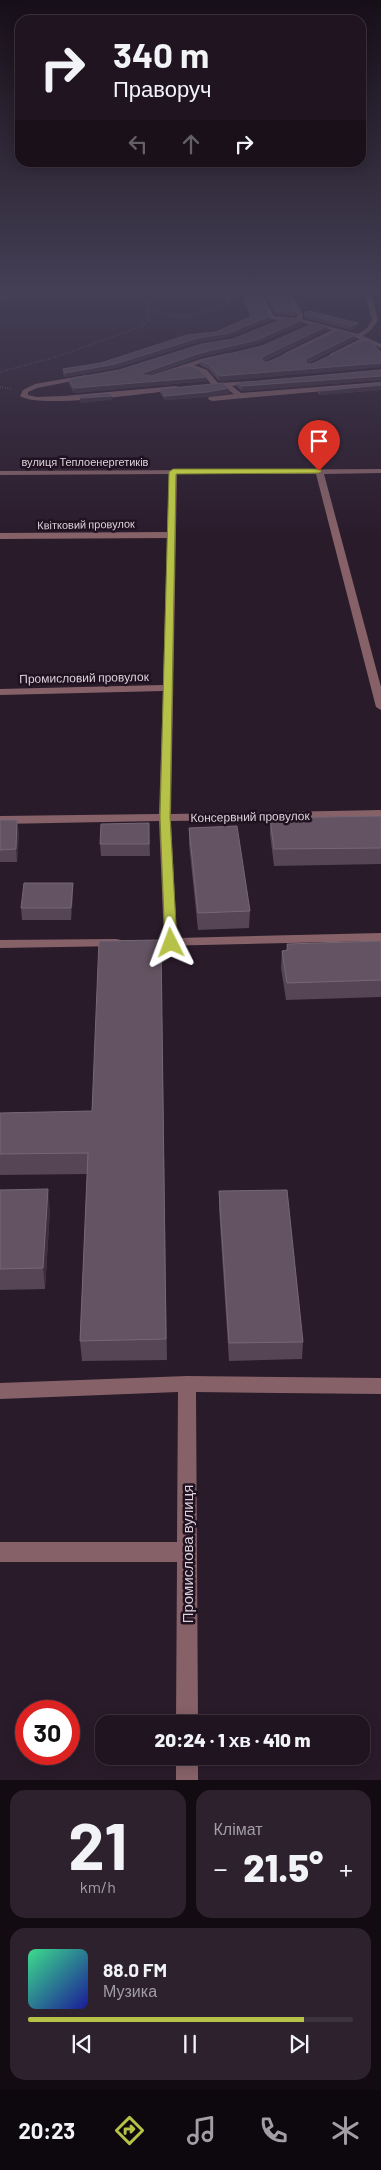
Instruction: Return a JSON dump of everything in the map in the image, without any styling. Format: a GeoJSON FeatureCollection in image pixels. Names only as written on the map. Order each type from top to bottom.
{"type":"FeatureCollection","features":[{"type":"Feature","properties":{"kind":"street"},"geometry":{"type":"LineString","coordinates":[[156,376],[170,371]]}},
{"type":"Feature","properties":{"kind":"street"},"geometry":{"type":"LineString","coordinates":[[205,371],[216,385]]}},
{"type":"Feature","properties":{"kind":"street"},"geometry":{"type":"LineString","coordinates":[[90,376],[35,386],[25,391],[24,396],[37,399],[64,398],[188,387]]}},
{"type":"Feature","properties":{"kind":"street"},"geometry":{"type":"LineString","coordinates":[[197,386],[264,381]]}},
{"type":"Feature","properties":{"kind":"street"},"geometry":{"type":"LineString","coordinates":[[225,384],[240,395]]}},
{"type":"Feature","properties":{"kind":"street"},"geometry":{"type":"LineString","coordinates":[[212,399],[240,395],[381,384]]}},
{"type":"Feature","properties":{"kind":"street"},"geometry":{"type":"LineString","coordinates":[[319,471],[381,707]]}},
{"type":"Feature","properties":{"kind":"street","name":"вулиця Теплоенергетиків"},"geometry":{"type":"LineString","coordinates":[[0,473],[381,471]]}},
{"type":"Feature","properties":{"kind":"street"},"geometry":{"type":"LineString","coordinates":[[171,943],[165,817],[173,472]]}},
{"type":"Feature","properties":{"kind":"street","name":"Квітковий провулок"},"geometry":{"type":"LineString","coordinates":[[0,536],[172,535]]}},
{"type":"Feature","properties":{"kind":"street","name":"Промисловий провулок"},"geometry":{"type":"LineString","coordinates":[[0,692],[168,688]]}},
{"type":"Feature","properties":{"kind":"street","name":"Консервний провулок"},"geometry":{"type":"LineString","coordinates":[[0,820],[381,814]]}},
{"type":"Feature","properties":{"kind":"street"},"geometry":{"type":"LineString","coordinates":[[152,943],[381,937]]}},
{"type":"Feature","properties":{"kind":"street"},"geometry":{"type":"LineString","coordinates":[[0,944],[133,943]]}},
{"type":"Feature","properties":{"kind":"street"},"geometry":{"type":"LineString","coordinates":[[0,1391],[187,1384],[381,1386]]}},
{"type":"Feature","properties":{"kind":"street","name":"Промислова вулиця"},"geometry":{"type":"LineString","coordinates":[[187,1384],[187,1715]]}},
{"type":"Feature","properties":{"kind":"street"},"geometry":{"type":"LineString","coordinates":[[0,1552],[187,1552]]}},
{"type":"Feature","properties":{"kind":"street"},"geometry":{"type":"LineString","coordinates":[[187,1765],[187,1780]]}},
{"type":"Feature","properties":{"kind":"building"},"geometry":{"type":"Polygon","coordinates":[[[113,371],[149,371],[143,373],[151,376],[166,371],[200,371],[207,377],[74,388],[69,379],[113,371]]]}},
{"type":"Feature","properties":{"kind":"building"},"geometry":{"type":"Polygon","coordinates":[[[214,371],[280,371],[219,376],[214,371]]]}},
{"type":"Feature","properties":{"kind":"building"},"geometry":{"type":"Polygon","coordinates":[[[381,371],[381,376],[242,386],[237,383],[381,371]]]}},
{"type":"Feature","properties":{"kind":"building"},"geometry":{"type":"Polygon","coordinates":[[[223,383],[229,388],[165,396],[160,389],[223,383]]]}},
{"type":"Feature","properties":{"kind":"building"},"geometry":{"type":"Polygon","coordinates":[[[381,383],[381,385],[320,391],[318,389],[381,383]]]}},
{"type":"Feature","properties":{"kind":"building"},"geometry":{"type":"Polygon","coordinates":[[[111,393],[112,396],[80,398],[78,396],[111,393]]]}},
{"type":"Feature","properties":{"kind":"building"},"geometry":{"type":"Polygon","coordinates":[[[381,816],[381,848],[274,849],[270,818],[381,816]]]}},
{"type":"Feature","properties":{"kind":"building"},"geometry":{"type":"Polygon","coordinates":[[[0,820],[17,820],[16,849],[0,850],[0,820]]]}},
{"type":"Feature","properties":{"kind":"building"},"geometry":{"type":"Polygon","coordinates":[[[149,823],[149,844],[100,844],[101,824],[149,823]]]}},
{"type":"Feature","properties":{"kind":"building"},"geometry":{"type":"Polygon","coordinates":[[[237,826],[250,911],[198,913],[189,828],[237,826]]]}},
{"type":"Feature","properties":{"kind":"building"},"geometry":{"type":"Polygon","coordinates":[[[24,883],[73,883],[71,908],[21,908],[24,883]]]}},
{"type":"Feature","properties":{"kind":"building"},"geometry":{"type":"Polygon","coordinates":[[[161,940],[166,1339],[80,1341],[88,1153],[0,1154],[0,1113],[92,1111],[99,941],[161,940]]]}},
{"type":"Feature","properties":{"kind":"building"},"geometry":{"type":"Polygon","coordinates":[[[381,941],[381,980],[287,983],[282,951],[288,950],[287,944],[381,941]]]}},
{"type":"Feature","properties":{"kind":"building"},"geometry":{"type":"Polygon","coordinates":[[[48,1189],[43,1268],[0,1269],[0,1190],[48,1189]]]}},
{"type":"Feature","properties":{"kind":"building"},"geometry":{"type":"Polygon","coordinates":[[[287,1190],[303,1342],[229,1343],[219,1191],[287,1190]]]}},
{"type":"Feature","properties":{"kind":"route"},"geometry":{"type":"LineString","coordinates":[[171,943],[165,817],[173,472],[319,471]]}}]}
